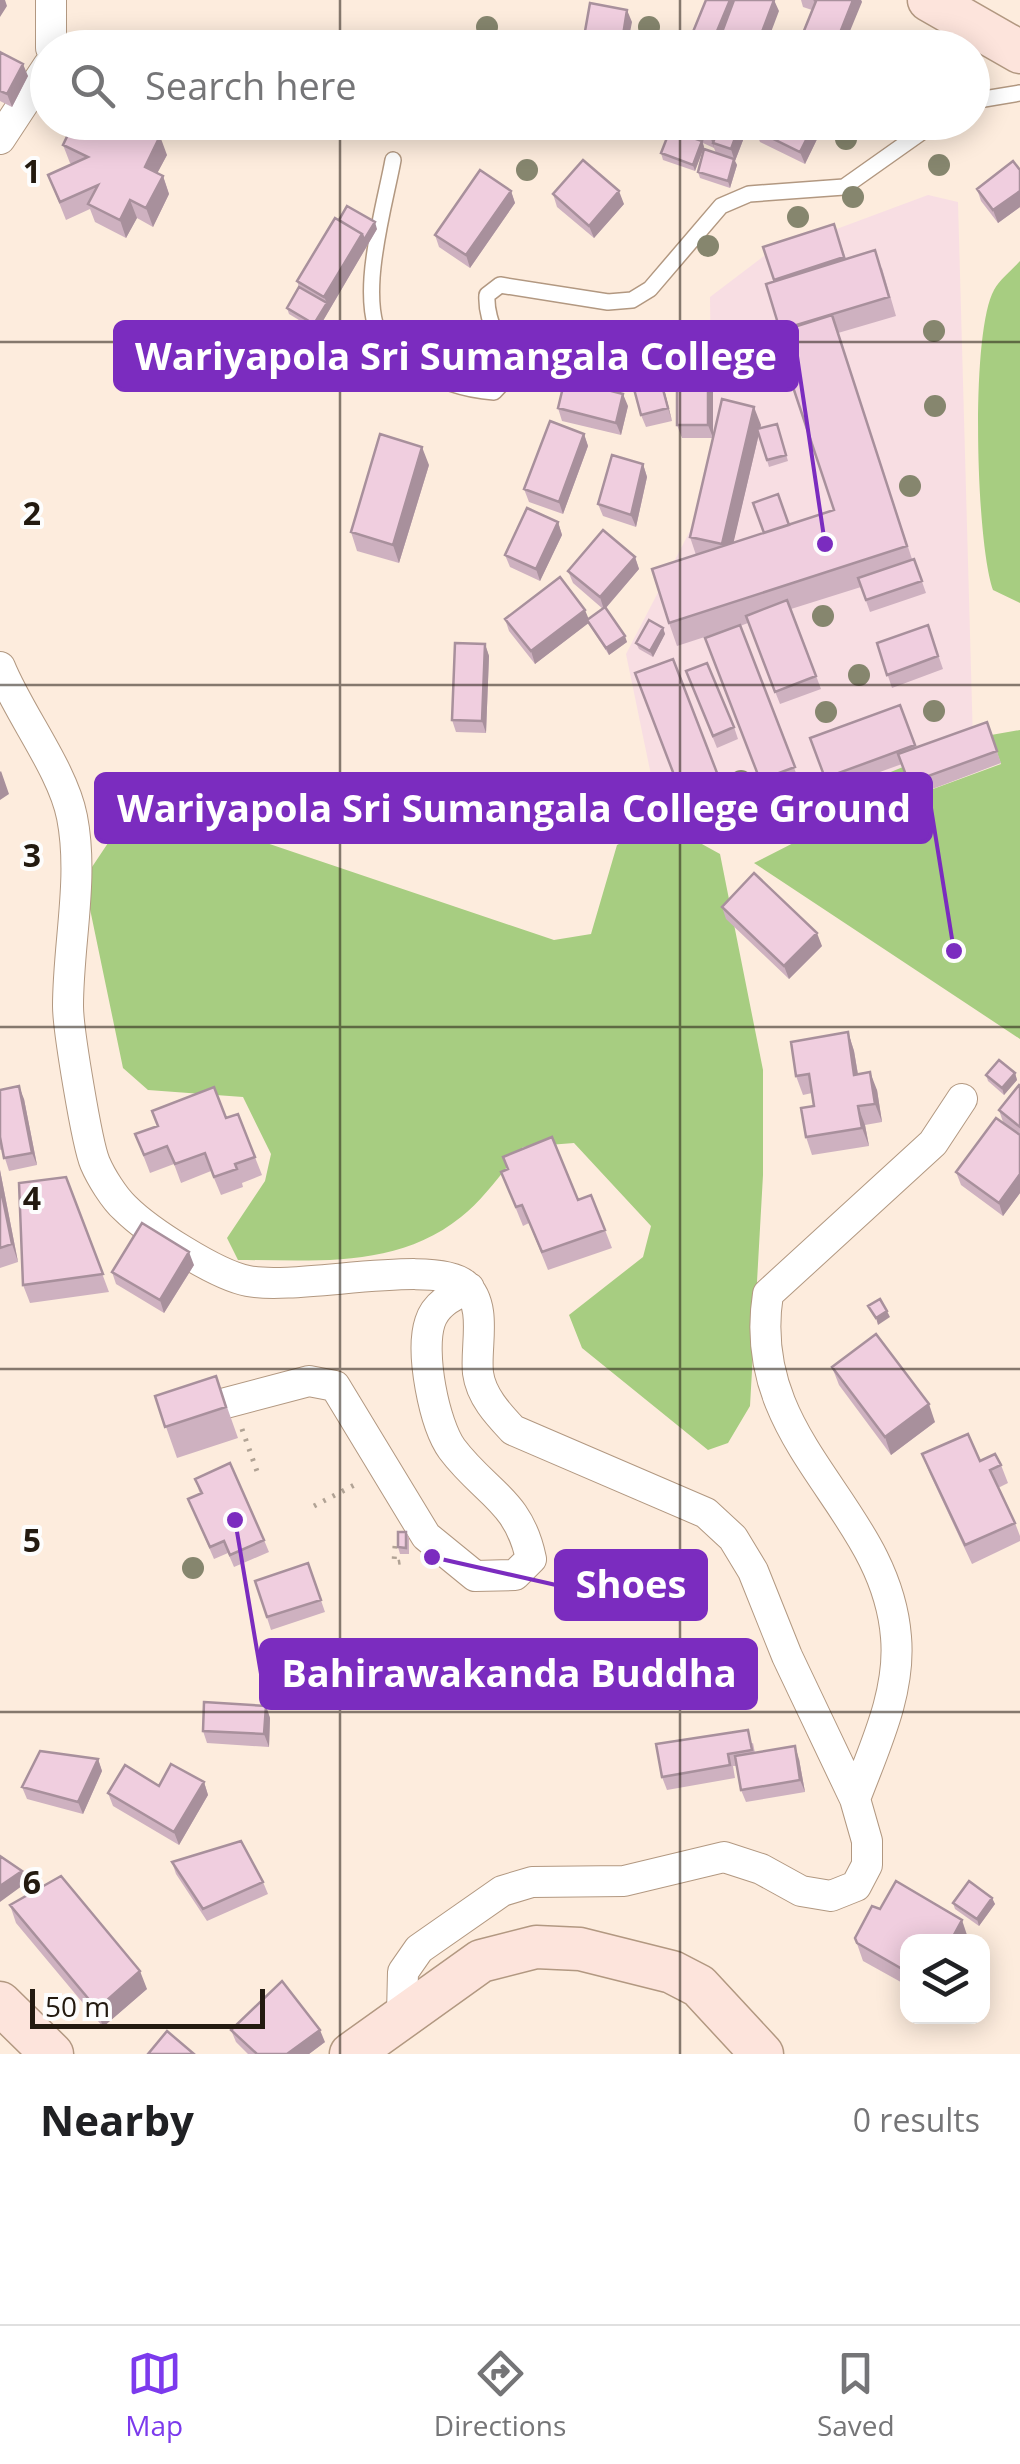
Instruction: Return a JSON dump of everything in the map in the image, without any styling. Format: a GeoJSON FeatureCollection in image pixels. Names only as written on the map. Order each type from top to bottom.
{"type":"FeatureCollection","features":[{"type":"Feature","properties":{"kind":"street"},"geometry":{"type":"LineString","coordinates":[[51,0],[52,30]]}},
{"type":"Feature","properties":{"kind":"street"},"geometry":{"type":"LineString","coordinates":[[930,0],[982,30]]}},
{"type":"Feature","properties":{"kind":"street"},"geometry":{"type":"LineString","coordinates":[[990,35],[1020,52]]}},
{"type":"Feature","properties":{"kind":"street"},"geometry":{"type":"LineString","coordinates":[[0,140],[30,94]]}},
{"type":"Feature","properties":{"kind":"street"},"geometry":{"type":"LineString","coordinates":[[0,666],[36,742],[59,777],[72,818],[74,922],[68,1009],[94,1162],[124,1208],[207,1263],[248,1281],[330,1282],[425,1273],[454,1277],[469,1288],[478,1312],[478,1376],[492,1408],[513,1430],[706,1513],[733,1538],[753,1571],[855,1799],[867,1841],[867,1865],[856,1886],[832,1896],[802,1891],[761,1870],[724,1858],[624,1881],[532,1882],[502,1891],[420,1949],[404,1972],[402,2014]]}},
{"type":"Feature","properties":{"kind":"street"},"geometry":{"type":"LineString","coordinates":[[855,1799],[894,1684],[896,1636],[886,1592],[862,1539],[788,1424],[766,1366],[764,1323],[768,1294],[933,1143],[962,1099]]}},
{"type":"Feature","properties":{"kind":"street"},"geometry":{"type":"LineString","coordinates":[[171,1418],[309,1381],[335,1386],[426,1536],[475,1576],[514,1576],[530,1559],[525,1530],[512,1509],[450,1447],[431,1390],[426,1352],[430,1320],[444,1300],[469,1288]]}},
{"type":"Feature","properties":{"kind":"street"},"geometry":{"type":"LineString","coordinates":[[351,2054],[402,2014],[482,1961],[536,1946],[580,1948],[672,1972],[698,1986],[762,2054]]}},
{"type":"Feature","properties":{"kind":"street"},"geometry":{"type":"LineString","coordinates":[[0,2004],[52,2054]]}},
{"type":"Feature","properties":{"kind":"lane"},"geometry":{"type":"LineString","coordinates":[[990,98],[1020,92]]}},
{"type":"Feature","properties":{"kind":"lane"},"geometry":{"type":"LineString","coordinates":[[392,160],[370,292],[375,323],[387,348],[429,375],[473,390],[494,392],[506,379],[507,360],[486,314],[487,295],[500,285],[608,302],[632,300],[650,289],[721,206],[749,194],[844,187],[911,140]]}},
{"type":"Feature","properties":{"kind":"path"},"geometry":{"type":"LineString","coordinates":[[232,1402],[259,1476]]}},
{"type":"Feature","properties":{"kind":"path"},"geometry":{"type":"LineString","coordinates":[[314,1506],[362,1481],[370,1496]]}},
{"type":"Feature","properties":{"kind":"path"},"geometry":{"type":"LineString","coordinates":[[395,1538],[394,1563],[408,1561],[426,1536]]}},
{"type":"Feature","properties":{"kind":"shaded area"},"geometry":{"type":"Polygon","coordinates":[[[928,195],[958,202],[973,742],[716,841],[658,809],[626,654],[705,502],[712,461],[710,297],[764,256],[928,195]]]}},
{"type":"Feature","properties":{"kind":"green space"},"geometry":{"type":"Polygon","coordinates":[[[1020,261],[1020,603],[993,590],[983,529],[978,438],[986,313],[994,290],[1020,261]]]}},
{"type":"Feature","properties":{"kind":"green space"},"geometry":{"type":"Polygon","coordinates":[[[1020,730],[1020,1039],[754,863],[864,807],[871,780],[903,767],[914,796],[1001,764],[991,735],[1020,730]]]}},
{"type":"Feature","properties":{"kind":"green space"},"geometry":{"type":"Polygon","coordinates":[[[662,822],[720,854],[763,1070],[763,1175],[750,1406],[728,1443],[708,1450],[582,1348],[569,1315],[643,1257],[651,1226],[574,1143],[523,1147],[469,1210],[436,1234],[410,1246],[354,1258],[238,1260],[227,1238],[265,1181],[271,1154],[243,1097],[148,1090],[123,1068],[90,909],[92,867],[112,837],[143,824],[225,829],[554,940],[591,934],[617,845],[662,822]]]}},
{"type":"Feature","properties":{"kind":"building"},"geometry":{"type":"Polygon","coordinates":[[[706,0],[730,0],[718,30],[694,30],[706,0]]]}},
{"type":"Feature","properties":{"kind":"building"},"geometry":{"type":"Polygon","coordinates":[[[734,0],[774,0],[763,30],[723,30],[734,0]]]}},
{"type":"Feature","properties":{"kind":"building"},"geometry":{"type":"Polygon","coordinates":[[[853,0],[841,30],[804,30],[816,1],[853,0]]]}},
{"type":"Feature","properties":{"kind":"building"},"geometry":{"type":"Polygon","coordinates":[[[590,3],[627,10],[624,30],[585,30],[590,3]]]}},
{"type":"Feature","properties":{"kind":"building"},"geometry":{"type":"Polygon","coordinates":[[[0,52],[23,64],[7,94],[0,91],[0,52]]]}},
{"type":"Feature","properties":{"kind":"building"},"geometry":{"type":"Polygon","coordinates":[[[65,140],[158,140],[145,167],[163,176],[146,208],[130,200],[120,220],[88,204],[98,185],[60,202],[48,175],[88,157],[63,145],[65,140]]]}},
{"type":"Feature","properties":{"kind":"building"},"geometry":{"type":"Polygon","coordinates":[[[666,140],[702,141],[693,165],[661,153],[666,140]]]}},
{"type":"Feature","properties":{"kind":"building"},"geometry":{"type":"Polygon","coordinates":[[[714,140],[734,140],[731,149],[713,143],[714,140]]]}},
{"type":"Feature","properties":{"kind":"building"},"geometry":{"type":"Polygon","coordinates":[[[775,140],[806,140],[800,152],[775,140]]]}},
{"type":"Feature","properties":{"kind":"building"},"geometry":{"type":"Polygon","coordinates":[[[704,149],[734,159],[728,181],[698,172],[704,149]]]}},
{"type":"Feature","properties":{"kind":"building"},"geometry":{"type":"Polygon","coordinates":[[[583,160],[619,191],[589,226],[553,194],[583,160]]]}},
{"type":"Feature","properties":{"kind":"building"},"geometry":{"type":"Polygon","coordinates":[[[1013,161],[1020,170],[1020,191],[993,210],[977,189],[1013,161]]]}},
{"type":"Feature","properties":{"kind":"building"},"geometry":{"type":"Polygon","coordinates":[[[480,170],[511,191],[466,255],[435,235],[480,170]]]}},
{"type":"Feature","properties":{"kind":"building"},"geometry":{"type":"Polygon","coordinates":[[[347,206],[375,222],[364,240],[362,234],[339,220],[347,206]]]}},
{"type":"Feature","properties":{"kind":"building"},"geometry":{"type":"Polygon","coordinates":[[[335,218],[362,234],[324,297],[297,281],[335,218]]]}},
{"type":"Feature","properties":{"kind":"building"},"geometry":{"type":"Polygon","coordinates":[[[834,224],[844,257],[774,280],[763,247],[834,224]]]}},
{"type":"Feature","properties":{"kind":"building"},"geometry":{"type":"Polygon","coordinates":[[[875,250],[889,297],[780,330],[766,284],[875,250]]]}},
{"type":"Feature","properties":{"kind":"building"},"geometry":{"type":"Polygon","coordinates":[[[299,287],[327,303],[314,324],[287,308],[299,287]]]}},
{"type":"Feature","properties":{"kind":"building"},"geometry":{"type":"Polygon","coordinates":[[[832,315],[907,546],[669,623],[652,569],[834,510],[775,333],[832,315]]]}},
{"type":"Feature","properties":{"kind":"building"},"geometry":{"type":"Polygon","coordinates":[[[650,341],[668,408],[641,415],[623,348],[650,341]]]}},
{"type":"Feature","properties":{"kind":"building"},"geometry":{"type":"Polygon","coordinates":[[[677,371],[708,371],[708,425],[677,425],[677,371]]]}},
{"type":"Feature","properties":{"kind":"building"},"geometry":{"type":"Polygon","coordinates":[[[565,379],[623,394],[616,423],[558,408],[565,379]]]}},
{"type":"Feature","properties":{"kind":"building"},"geometry":{"type":"Polygon","coordinates":[[[722,399],[754,407],[722,544],[690,537],[722,399]]]}},
{"type":"Feature","properties":{"kind":"building"},"geometry":{"type":"Polygon","coordinates":[[[550,421],[584,434],[559,502],[524,489],[550,421]]]}},
{"type":"Feature","properties":{"kind":"building"},"geometry":{"type":"Polygon","coordinates":[[[777,424],[786,455],[767,460],[757,429],[777,424]]]}},
{"type":"Feature","properties":{"kind":"building"},"geometry":{"type":"Polygon","coordinates":[[[380,434],[422,447],[393,545],[351,532],[380,434]]]}},
{"type":"Feature","properties":{"kind":"building"},"geometry":{"type":"Polygon","coordinates":[[[612,455],[643,464],[631,515],[598,504],[612,455]]]}},
{"type":"Feature","properties":{"kind":"building"},"geometry":{"type":"Polygon","coordinates":[[[778,494],[789,525],[764,533],[753,503],[778,494]]]}},
{"type":"Feature","properties":{"kind":"building"},"geometry":{"type":"Polygon","coordinates":[[[527,508],[558,522],[536,569],[505,555],[527,508]]]}},
{"type":"Feature","properties":{"kind":"building"},"geometry":{"type":"Polygon","coordinates":[[[603,530],[635,557],[600,597],[568,571],[603,530]]]}},
{"type":"Feature","properties":{"kind":"building"},"geometry":{"type":"Polygon","coordinates":[[[914,559],[922,581],[866,600],[858,578],[914,559]]]}},
{"type":"Feature","properties":{"kind":"building"},"geometry":{"type":"Polygon","coordinates":[[[560,577],[585,610],[531,651],[505,619],[560,577]]]}},
{"type":"Feature","properties":{"kind":"building"},"geometry":{"type":"Polygon","coordinates":[[[787,600],[816,676],[775,692],[746,616],[787,600]]]}},
{"type":"Feature","properties":{"kind":"building"},"geometry":{"type":"Polygon","coordinates":[[[605,607],[625,636],[606,648],[587,620],[605,607]]]}},
{"type":"Feature","properties":{"kind":"building"},"geometry":{"type":"Polygon","coordinates":[[[649,620],[663,628],[650,651],[636,643],[649,620]]]}},
{"type":"Feature","properties":{"kind":"building"},"geometry":{"type":"Polygon","coordinates":[[[740,625],[795,767],[760,780],[705,638],[740,625]]]}},
{"type":"Feature","properties":{"kind":"building"},"geometry":{"type":"Polygon","coordinates":[[[928,625],[938,656],[887,675],[877,643],[928,625]]]}},
{"type":"Feature","properties":{"kind":"building"},"geometry":{"type":"Polygon","coordinates":[[[455,643],[485,644],[482,721],[452,720],[455,643]]]}},
{"type":"Feature","properties":{"kind":"building"},"geometry":{"type":"Polygon","coordinates":[[[673,659],[719,778],[681,793],[635,673],[673,659]]]}},
{"type":"Feature","properties":{"kind":"building"},"geometry":{"type":"Polygon","coordinates":[[[707,663],[734,727],[713,736],[686,671],[707,663]]]}},
{"type":"Feature","properties":{"kind":"building"},"geometry":{"type":"Polygon","coordinates":[[[900,705],[915,745],[825,778],[810,738],[900,705]]]}},
{"type":"Feature","properties":{"kind":"building"},"geometry":{"type":"Polygon","coordinates":[[[987,722],[997,751],[909,783],[898,754],[987,722]]]}},
{"type":"Feature","properties":{"kind":"building"},"geometry":{"type":"Polygon","coordinates":[[[754,873],[817,933],[784,966],[722,907],[754,873]]]}},
{"type":"Feature","properties":{"kind":"building"},"geometry":{"type":"Polygon","coordinates":[[[848,1032],[854,1075],[870,1072],[875,1104],[858,1106],[862,1128],[806,1137],[801,1108],[814,1106],[809,1074],[796,1076],[791,1042],[848,1032]]]}},
{"type":"Feature","properties":{"kind":"building"},"geometry":{"type":"Polygon","coordinates":[[[999,1060],[1015,1073],[1002,1088],[986,1075],[999,1060]]]}},
{"type":"Feature","properties":{"kind":"building"},"geometry":{"type":"Polygon","coordinates":[[[19,1086],[32,1153],[4,1158],[0,1090],[19,1086]]]}},
{"type":"Feature","properties":{"kind":"building"},"geometry":{"type":"Polygon","coordinates":[[[1020,1086],[1020,1127],[999,1110],[1020,1086]]]}},
{"type":"Feature","properties":{"kind":"building"},"geometry":{"type":"Polygon","coordinates":[[[214,1087],[226,1118],[238,1114],[255,1157],[214,1177],[205,1153],[175,1164],[167,1146],[144,1155],[135,1134],[158,1126],[152,1111],[214,1087]]]}},
{"type":"Feature","properties":{"kind":"building"},"geometry":{"type":"Polygon","coordinates":[[[996,1118],[1020,1135],[1020,1174],[999,1203],[956,1172],[996,1118]]]}},
{"type":"Feature","properties":{"kind":"building"},"geometry":{"type":"Polygon","coordinates":[[[552,1137],[578,1200],[591,1195],[605,1230],[542,1252],[522,1205],[516,1207],[501,1172],[508,1169],[503,1157],[552,1137]]]}},
{"type":"Feature","properties":{"kind":"building"},"geometry":{"type":"Polygon","coordinates":[[[66,1177],[103,1274],[23,1285],[19,1183],[66,1177]]]}},
{"type":"Feature","properties":{"kind":"building"},"geometry":{"type":"Polygon","coordinates":[[[0,1185],[12,1244],[0,1248],[0,1185]]]}},
{"type":"Feature","properties":{"kind":"building"},"geometry":{"type":"Polygon","coordinates":[[[142,1223],[189,1252],[160,1300],[112,1272],[142,1223]]]}},
{"type":"Feature","properties":{"kind":"building"},"geometry":{"type":"Polygon","coordinates":[[[880,1299],[887,1311],[876,1318],[868,1306],[880,1299]]]}},
{"type":"Feature","properties":{"kind":"building"},"geometry":{"type":"Polygon","coordinates":[[[876,1334],[929,1404],[885,1437],[832,1367],[876,1334]]]}},
{"type":"Feature","properties":{"kind":"building"},"geometry":{"type":"Polygon","coordinates":[[[216,1376],[226,1407],[165,1427],[155,1396],[216,1376]]]}},
{"type":"Feature","properties":{"kind":"building"},"geometry":{"type":"Polygon","coordinates":[[[968,1434],[980,1461],[995,1454],[1001,1465],[990,1470],[1015,1523],[965,1545],[922,1454],[968,1434]]]}},
{"type":"Feature","properties":{"kind":"building"},"geometry":{"type":"Polygon","coordinates":[[[230,1463],[264,1540],[230,1555],[224,1541],[210,1547],[188,1499],[202,1493],[195,1479],[230,1463]]]}},
{"type":"Feature","properties":{"kind":"building"},"geometry":{"type":"Polygon","coordinates":[[[398,1532],[406,1532],[406,1548],[398,1547],[398,1532]]]}},
{"type":"Feature","properties":{"kind":"building"},"geometry":{"type":"Polygon","coordinates":[[[308,1563],[321,1600],[267,1617],[255,1581],[308,1563]]]}},
{"type":"Feature","properties":{"kind":"building"},"geometry":{"type":"Polygon","coordinates":[[[204,1702],[266,1706],[264,1734],[203,1731],[204,1702]]]}},
{"type":"Feature","properties":{"kind":"building"},"geometry":{"type":"Polygon","coordinates":[[[748,1730],[752,1750],[728,1754],[730,1765],[662,1777],[656,1744],[748,1730]]]}},
{"type":"Feature","properties":{"kind":"building"},"geometry":{"type":"Polygon","coordinates":[[[795,1746],[800,1780],[741,1790],[735,1756],[795,1746]]]}},
{"type":"Feature","properties":{"kind":"building"},"geometry":{"type":"Polygon","coordinates":[[[40,1751],[98,1759],[78,1802],[22,1787],[40,1751]]]}},
{"type":"Feature","properties":{"kind":"building"},"geometry":{"type":"Polygon","coordinates":[[[171,1764],[204,1782],[174,1832],[108,1793],[125,1765],[159,1786],[171,1764]]]}},
{"type":"Feature","properties":{"kind":"building"},"geometry":{"type":"Polygon","coordinates":[[[241,1841],[263,1882],[203,1909],[172,1862],[241,1841]]]}},
{"type":"Feature","properties":{"kind":"building"},"geometry":{"type":"Polygon","coordinates":[[[0,1856],[22,1871],[0,1886],[0,1856]]]}},
{"type":"Feature","properties":{"kind":"building"},"geometry":{"type":"Polygon","coordinates":[[[61,1876],[140,1971],[97,2009],[10,1905],[61,1876]]]}},
{"type":"Feature","properties":{"kind":"building"},"geometry":{"type":"Polygon","coordinates":[[[896,1881],[962,1920],[954,1934],[900,1934],[900,1968],[857,1943],[855,1938],[872,1906],[880,1909],[896,1881]]]}},
{"type":"Feature","properties":{"kind":"building"},"geometry":{"type":"Polygon","coordinates":[[[969,1881],[992,1898],[977,1919],[953,1903],[969,1881]]]}},
{"type":"Feature","properties":{"kind":"building"},"geometry":{"type":"Polygon","coordinates":[[[282,1981],[320,2030],[287,2054],[257,2054],[231,2030],[282,1981]]]}},
{"type":"Feature","properties":{"kind":"building"},"geometry":{"type":"Polygon","coordinates":[[[167,2031],[194,2054],[148,2054],[167,2031]]]}},
{"type":"Feature","properties":{"kind":"place","name":"Wariyapola Sri Sumangala College"},"geometry":{"type":"Point","coordinates":[825,544]}},
{"type":"Feature","properties":{"kind":"place","name":"Wariyapola Sri Sumangala College Ground"},"geometry":{"type":"Point","coordinates":[954,951]}},
{"type":"Feature","properties":{"kind":"place","name":"Bahirawakanda Buddha"},"geometry":{"type":"Point","coordinates":[235,1520]}},
{"type":"Feature","properties":{"kind":"place","name":"Shoes"},"geometry":{"type":"Point","coordinates":[432,1557]}}]}
